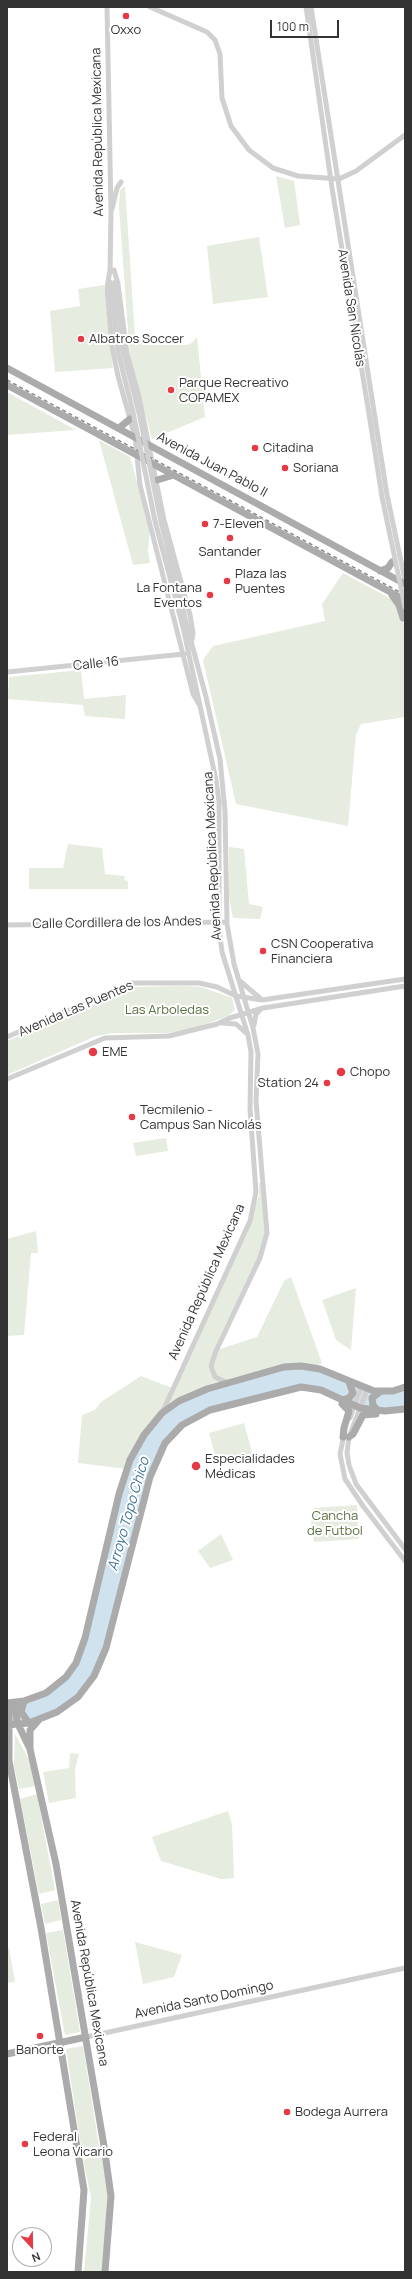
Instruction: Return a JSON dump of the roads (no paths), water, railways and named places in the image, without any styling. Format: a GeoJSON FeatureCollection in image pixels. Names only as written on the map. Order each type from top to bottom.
{"type":"FeatureCollection","features":[{"type":"Feature","properties":{"kind":"main road","name":"Avenida Juan Pablo II"},"geometry":{"type":"LineString","coordinates":[[7,368],[405,584]]}},
{"type":"Feature","properties":{"kind":"main road","name":"Avenida Juan Pablo II"},"geometry":{"type":"LineString","coordinates":[[7,385],[405,600]]}},
{"type":"Feature","properties":{"kind":"main road"},"geometry":{"type":"LineString","coordinates":[[119,428],[129,417]]}},
{"type":"Feature","properties":{"kind":"main road"},"geometry":{"type":"LineString","coordinates":[[157,479],[174,475]]}},
{"type":"Feature","properties":{"kind":"main road"},"geometry":{"type":"LineString","coordinates":[[380,571],[388,568],[392,562]]}},
{"type":"Feature","properties":{"kind":"main road"},"geometry":{"type":"LineString","coordinates":[[390,592],[397,601],[403,618]]}},
{"type":"Feature","properties":{"kind":"main road"},"geometry":{"type":"LineString","coordinates":[[14,1703],[46,1692],[66,1677],[76,1663],[85,1638],[119,1494],[130,1460],[144,1435],[162,1413],[188,1396],[284,1367],[301,1366],[320,1369],[364,1389],[382,1391],[403,1388]]}},
{"type":"Feature","properties":{"kind":"main road"},"geometry":{"type":"LineString","coordinates":[[342,1400],[351,1396],[353,1393],[349,1382]]}},
{"type":"Feature","properties":{"kind":"main road"},"geometry":{"type":"LineString","coordinates":[[304,1387],[348,1407],[349,1412],[344,1428],[347,1434],[364,1414],[405,1412]]}},
{"type":"Feature","properties":{"kind":"main road"},"geometry":{"type":"LineString","coordinates":[[30,1749],[30,1730],[33,1724],[71,1703],[87,1687],[99,1667],[106,1648],[147,1485],[160,1452],[168,1438],[182,1425],[210,1410],[304,1387],[321,1390],[357,1407],[378,1411],[405,1409]]}},
{"type":"Feature","properties":{"kind":"main road"},"geometry":{"type":"LineString","coordinates":[[378,1411],[373,1406],[372,1398],[382,1391]]}},
{"type":"Feature","properties":{"kind":"main road"},"geometry":{"type":"LineString","coordinates":[[14,1703],[19,1698],[34,1694],[66,1677]]}},
{"type":"Feature","properties":{"kind":"main road","name":"Avenida República Mexicana"},"geometry":{"type":"LineString","coordinates":[[14,1703],[16,1722],[8,1760],[35,1899],[84,2199],[78,2272]]}},
{"type":"Feature","properties":{"kind":"main road"},"geometry":{"type":"LineString","coordinates":[[16,1722],[42,1719]]}},
{"type":"Feature","properties":{"kind":"main road","name":"Avenida República Mexicana"},"geometry":{"type":"LineString","coordinates":[[16,1722],[30,1749],[56,1864],[86,2037],[111,2196],[105,2272]]}},
{"type":"Feature","properties":{"kind":"main road","name":"Avenida Santo Domingo"},"geometry":{"type":"LineString","coordinates":[[7,2054],[86,2037]]}},
{"type":"Feature","properties":{"kind":"street","name":"Avenida República Mexicana"},"geometry":{"type":"LineString","coordinates":[[107,7],[111,256],[119,358],[133,412],[155,521],[185,626],[213,762],[219,802],[219,922],[222,952],[248,1035],[251,1052],[250,1109],[256,1174],[254,1207],[247,1228],[162,1413]]}},
{"type":"Feature","properties":{"kind":"street"},"geometry":{"type":"LineString","coordinates":[[150,7],[208,32],[215,40],[219,48],[222,98],[227,116],[235,133],[249,150],[267,164],[298,176],[331,180],[339,179],[356,170],[405,135]]}},
{"type":"Feature","properties":{"kind":"street","name":"Avenida San Nicolás"},"geometry":{"type":"LineString","coordinates":[[306,7],[331,180],[374,426],[405,580]]}},
{"type":"Feature","properties":{"kind":"street","name":"Avenida San Nicolás"},"geometry":{"type":"LineString","coordinates":[[311,7],[339,179],[374,426],[382,497],[405,607]]}},
{"type":"Feature","properties":{"kind":"street"},"geometry":{"type":"LineString","coordinates":[[111,212],[121,182]]}},
{"type":"Feature","properties":{"kind":"street","name":"Avenida República Mexicana"},"geometry":{"type":"LineString","coordinates":[[112,270],[118,284],[126,350],[143,412],[166,524],[191,622],[193,633],[191,641]]}},
{"type":"Feature","properties":{"kind":"street","name":"Avenida República Mexicana"},"geometry":{"type":"LineString","coordinates":[[112,270],[106,288],[112,346],[118,376],[134,437],[140,485],[195,698],[201,707]]}},
{"type":"Feature","properties":{"kind":"street"},"geometry":{"type":"LineString","coordinates":[[129,417],[143,412]]}},
{"type":"Feature","properties":{"kind":"street"},"geometry":{"type":"LineString","coordinates":[[140,485],[146,479],[157,479]]}},
{"type":"Feature","properties":{"kind":"street","name":"Avenida República Mexicana"},"geometry":{"type":"LineString","coordinates":[[185,626],[191,641],[206,697],[223,779],[227,922],[238,979],[253,1028],[258,1054],[256,1101],[266,1233],[260,1258],[216,1350],[211,1366],[215,1377],[228,1383]]}},
{"type":"Feature","properties":{"kind":"street","name":"Calle 16"},"geometry":{"type":"LineString","coordinates":[[7,672],[184,654]]}},
{"type":"Feature","properties":{"kind":"street","name":"Calle Cordillera de los Andes"},"geometry":{"type":"LineString","coordinates":[[7,925],[227,922]]}},
{"type":"Feature","properties":{"kind":"street"},"geometry":{"type":"LineString","coordinates":[[238,979],[249,991],[262,1000]]}},
{"type":"Feature","properties":{"kind":"street","name":"Avenida Las Puentes"},"geometry":{"type":"LineString","coordinates":[[7,1037],[132,983],[199,983],[217,987],[236,996],[262,1000],[405,979]]}},
{"type":"Feature","properties":{"kind":"street"},"geometry":{"type":"LineString","coordinates":[[323,998],[323,994],[351,990],[358,986]]}},
{"type":"Feature","properties":{"kind":"street"},"geometry":{"type":"LineString","coordinates":[[7,1080],[105,1038],[169,1036],[217,1024],[241,1014],[263,1008],[405,986]]}},
{"type":"Feature","properties":{"kind":"street"},"geometry":{"type":"LineString","coordinates":[[253,1028],[256,1014],[263,1008]]}},
{"type":"Feature","properties":{"kind":"street"},"geometry":{"type":"LineString","coordinates":[[217,1024],[236,1024],[248,1035]]}},
{"type":"Feature","properties":{"kind":"street"},"geometry":{"type":"LineString","coordinates":[[364,1389],[340,1454],[343,1473],[363,1506],[405,1561]]}},
{"type":"Feature","properties":{"kind":"street"},"geometry":{"type":"LineString","coordinates":[[347,1434],[347,1453],[350,1471],[369,1501],[405,1549]]}},
{"type":"Feature","properties":{"kind":"street"},"geometry":{"type":"LineString","coordinates":[[363,1506],[369,1501]]}},
{"type":"Feature","properties":{"kind":"street","name":"Avenida Santo Domingo"},"geometry":{"type":"LineString","coordinates":[[86,2037],[405,1968]]}},
{"type":"Feature","properties":{"kind":"water","name":"Arroyo Topo Chico"},"geometry":{"type":"Polygon","coordinates":[[[284,1367],[320,1369],[367,1390],[405,1387],[405,1409],[378,1411],[308,1387],[195,1417],[160,1452],[106,1648],[87,1687],[49,1716],[7,1724],[16,1703],[46,1693],[76,1663],[119,1494],[144,1435],[179,1401],[284,1367]]]}},
{"type":"Feature","properties":{"kind":"railway"},"geometry":{"type":"LineString","coordinates":[[7,380],[405,595]]}},
{"type":"Feature","properties":{"kind":"place","name":"Oxxo"},"geometry":{"type":"Point","coordinates":[126,16]}},
{"type":"Feature","properties":{"kind":"place","name":"Albatros Soccer"},"geometry":{"type":"Point","coordinates":[81,339]}},
{"type":"Feature","properties":{"kind":"place","name":"Parque Recreativo COPAMEX"},"geometry":{"type":"Point","coordinates":[171,390]}},
{"type":"Feature","properties":{"kind":"place","name":"Citadina"},"geometry":{"type":"Point","coordinates":[255,448]}},
{"type":"Feature","properties":{"kind":"place","name":"Soriana"},"geometry":{"type":"Point","coordinates":[285,468]}},
{"type":"Feature","properties":{"kind":"place","name":"7-Eleven"},"geometry":{"type":"Point","coordinates":[205,524]}},
{"type":"Feature","properties":{"kind":"place","name":"Santander"},"geometry":{"type":"Point","coordinates":[230,538]}},
{"type":"Feature","properties":{"kind":"place","name":"Plaza las Puentes"},"geometry":{"type":"Point","coordinates":[227,581]}},
{"type":"Feature","properties":{"kind":"place","name":"La Fontana Eventos"},"geometry":{"type":"Point","coordinates":[210,595]}},
{"type":"Feature","properties":{"kind":"place","name":"CSN Cooperativa Financiera"},"geometry":{"type":"Point","coordinates":[263,951]}},
{"type":"Feature","properties":{"kind":"place","name":"EME"},"geometry":{"type":"Point","coordinates":[93,1052]}},
{"type":"Feature","properties":{"kind":"place","name":"Chopo"},"geometry":{"type":"Point","coordinates":[341,1072]}},
{"type":"Feature","properties":{"kind":"place","name":"Station 24"},"geometry":{"type":"Point","coordinates":[327,1083]}},
{"type":"Feature","properties":{"kind":"place","name":"Tecmilenio - Campus San Nicolás"},"geometry":{"type":"Point","coordinates":[132,1117]}},
{"type":"Feature","properties":{"kind":"place","name":"Especialidades Médicas"},"geometry":{"type":"Point","coordinates":[196,1466]}},
{"type":"Feature","properties":{"kind":"place","name":"Banorte"},"geometry":{"type":"Point","coordinates":[40,2036]}},
{"type":"Feature","properties":{"kind":"place","name":"Bodega Aurrera"},"geometry":{"type":"Point","coordinates":[287,2112]}},
{"type":"Feature","properties":{"kind":"place","name":"Federal Leona Vicario"},"geometry":{"type":"Point","coordinates":[25,2144]}},
{"type":"Feature","properties":{"kind":"park label","name":"Las Arboledas"},"geometry":{"type":"Point","coordinates":[167,1010]}},
{"type":"Feature","properties":{"kind":"park label","name":"Cancha de Futbol"},"geometry":{"type":"Point","coordinates":[335,1524]}}]}
